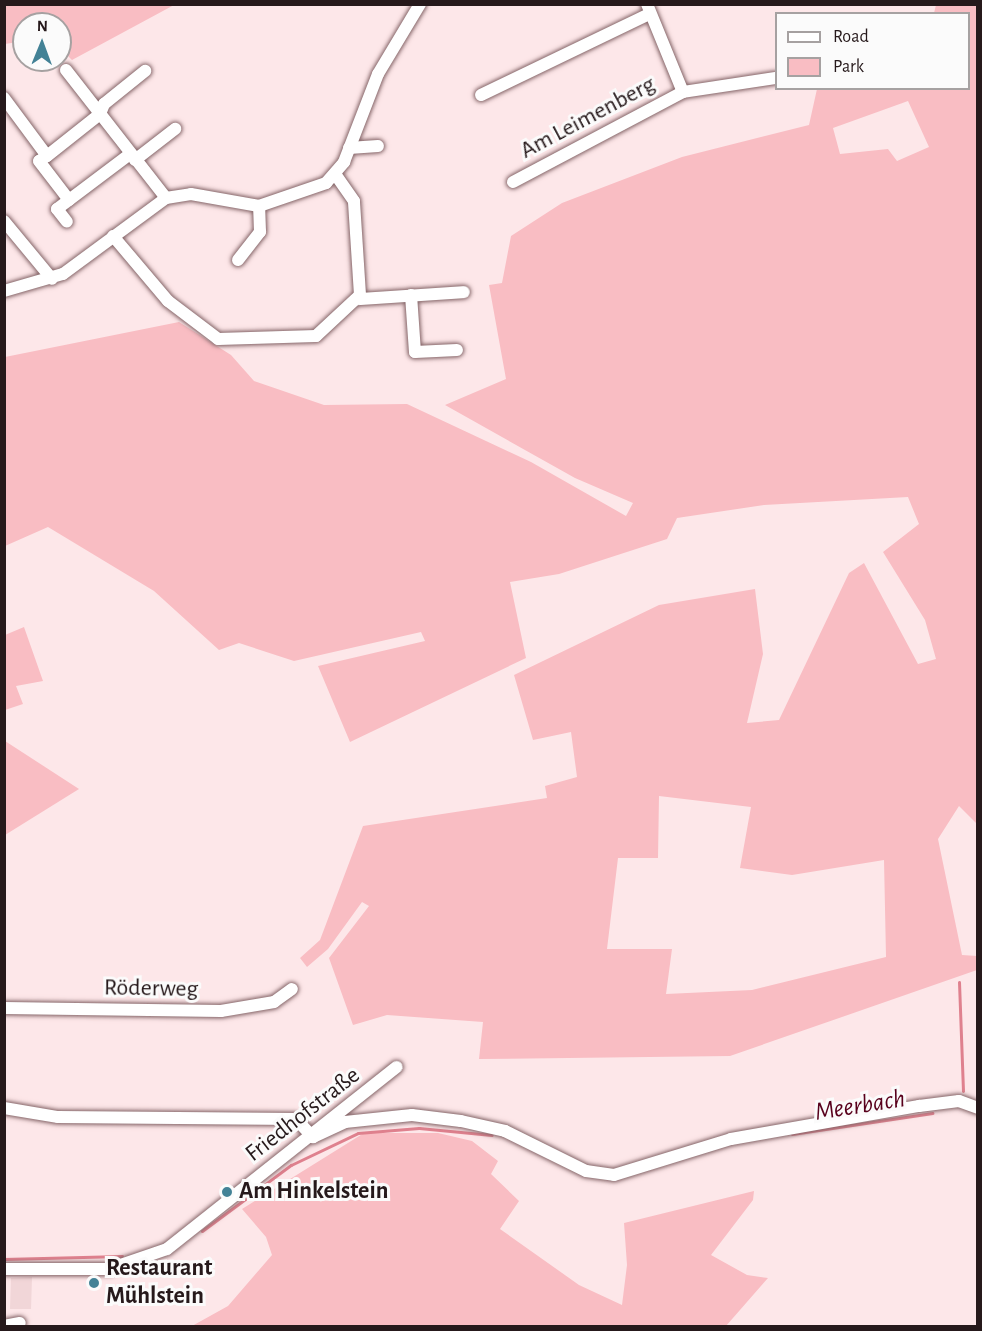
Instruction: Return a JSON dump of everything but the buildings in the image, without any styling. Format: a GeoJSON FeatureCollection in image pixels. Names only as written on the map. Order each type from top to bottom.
{"type":"FeatureCollection","features":[{"type":"Feature","properties":{"kind":"street"},"geometry":{"type":"LineString","coordinates":[[4,291],[52,279],[166,198],[191,194],[259,206],[314,189],[336,175],[378,74],[420,4]]}},
{"type":"Feature","properties":{"kind":"street","name":"Am Leimenberg"},"geometry":{"type":"LineString","coordinates":[[481,95],[648,9],[683,92]]}},
{"type":"Feature","properties":{"kind":"street"},"geometry":{"type":"LineString","coordinates":[[69,200],[39,161],[100,114],[104,104],[145,71]]}},
{"type":"Feature","properties":{"kind":"street"},"geometry":{"type":"LineString","coordinates":[[68,72],[166,198]]}},
{"type":"Feature","properties":{"kind":"street","name":"Am Leimenberg"},"geometry":{"type":"LineString","coordinates":[[513,182],[683,92],[775,78]]}},
{"type":"Feature","properties":{"kind":"street"},"geometry":{"type":"LineString","coordinates":[[4,98],[47,156]]}},
{"type":"Feature","properties":{"kind":"street"},"geometry":{"type":"LineString","coordinates":[[68,222],[57,209],[175,129]]}},
{"type":"Feature","properties":{"kind":"street"},"geometry":{"type":"LineString","coordinates":[[349,148],[378,146]]}},
{"type":"Feature","properties":{"kind":"street"},"geometry":{"type":"LineString","coordinates":[[336,175],[354,201],[359,299]]}},
{"type":"Feature","properties":{"kind":"street"},"geometry":{"type":"LineString","coordinates":[[238,260],[260,232],[259,206]]}},
{"type":"Feature","properties":{"kind":"street"},"geometry":{"type":"LineString","coordinates":[[4,220],[52,279]]}},
{"type":"Feature","properties":{"kind":"street"},"geometry":{"type":"LineString","coordinates":[[113,236],[168,301],[225,341],[316,336],[359,299],[464,292]]}},
{"type":"Feature","properties":{"kind":"street"},"geometry":{"type":"LineString","coordinates":[[411,295],[415,352],[457,350]]}},
{"type":"Feature","properties":{"kind":"street","name":"Röderweg"},"geometry":{"type":"LineString","coordinates":[[4,1008],[221,1011],[274,1002],[292,989]]}},
{"type":"Feature","properties":{"kind":"street","name":"Friedhofstraße"},"geometry":{"type":"LineString","coordinates":[[4,1269],[109,1269],[146,1259],[313,1137],[397,1067]]}},
{"type":"Feature","properties":{"kind":"street"},"geometry":{"type":"LineString","coordinates":[[4,1108],[58,1117],[296,1119],[313,1137],[345,1122],[412,1115],[461,1121],[505,1131],[586,1171],[614,1175],[731,1138],[959,1101],[978,1108]]}},
{"type":"Feature","properties":{"kind":"street"},"geometry":{"type":"LineString","coordinates":[[4,1326],[20,1323]]}},
{"type":"Feature","properties":{"kind":"shaded area"},"geometry":{"type":"Polygon","coordinates":[[[32,1277],[31,1309],[10,1309],[11,1278],[32,1277]]]}},
{"type":"Feature","properties":{"kind":"green space"},"geometry":{"type":"Polygon","coordinates":[[[4,5],[174,5],[72,60],[72,12],[12,12],[12,43],[5,44],[4,5]]]}},
{"type":"Feature","properties":{"kind":"green space"},"geometry":{"type":"Polygon","coordinates":[[[936,5],[978,5],[978,825],[959,806],[938,839],[962,955],[977,956],[977,970],[730,1056],[479,1059],[483,1022],[387,1015],[353,1025],[329,958],[369,906],[362,902],[328,949],[307,967],[300,958],[320,940],[363,826],[547,798],[545,786],[577,777],[571,732],[533,740],[514,675],[659,605],[755,589],[763,654],[747,723],[779,720],[849,573],[864,563],[918,664],[936,659],[925,620],[883,552],[919,524],[908,497],[764,505],[677,518],[667,539],[559,574],[510,582],[526,658],[350,742],[318,666],[425,641],[421,632],[294,661],[239,643],[219,650],[154,591],[48,527],[5,546],[5,357],[179,322],[231,355],[254,381],[324,405],[407,404],[531,462],[626,516],[633,503],[575,478],[445,405],[506,379],[489,285],[502,283],[511,236],[562,203],[682,157],[809,125],[817,90],[970,90],[970,12],[934,12],[936,5]],[[908,101],[833,128],[840,154],[888,149],[897,161],[929,147],[908,101]],[[659,796],[658,858],[618,858],[607,949],[672,949],[666,994],[752,990],[886,957],[884,860],[792,875],[740,868],[751,807],[659,796]]]}},
{"type":"Feature","properties":{"kind":"green space"},"geometry":{"type":"Polygon","coordinates":[[[24,627],[43,681],[16,686],[23,704],[5,710],[5,635],[24,627]]]}},
{"type":"Feature","properties":{"kind":"green space"},"geometry":{"type":"Polygon","coordinates":[[[5,741],[79,789],[4,835],[5,741]]]}},
{"type":"Feature","properties":{"kind":"green space"},"geometry":{"type":"Polygon","coordinates":[[[364,1133],[438,1133],[472,1141],[498,1161],[491,1174],[519,1201],[500,1229],[579,1285],[622,1305],[627,1265],[624,1223],[754,1191],[753,1200],[711,1255],[747,1275],[768,1278],[726,1326],[192,1326],[228,1306],[272,1255],[266,1237],[242,1209],[364,1133]]]}},
{"type":"Feature","properties":{"kind":"waterway"},"geometry":{"type":"LineString","coordinates":[[959,982],[963,1091]]}},
{"type":"Feature","properties":{"kind":"waterway","name":"Meerbach"},"geometry":{"type":"LineString","coordinates":[[792,1134],[932,1113]]}},
{"type":"Feature","properties":{"kind":"waterway","name":"Meerbach"},"geometry":{"type":"LineString","coordinates":[[202,1231],[291,1165],[358,1133],[419,1128],[492,1135]]}},
{"type":"Feature","properties":{"kind":"waterway","name":"Meerbach"},"geometry":{"type":"LineString","coordinates":[[4,1259],[122,1256]]}},
{"type":"Feature","properties":{"kind":"place","name":"Am Hinkelstein"},"geometry":{"type":"Point","coordinates":[227,1192]}},
{"type":"Feature","properties":{"kind":"place","name":"Restaurant Mühlstein"},"geometry":{"type":"Point","coordinates":[94,1283]}}]}
